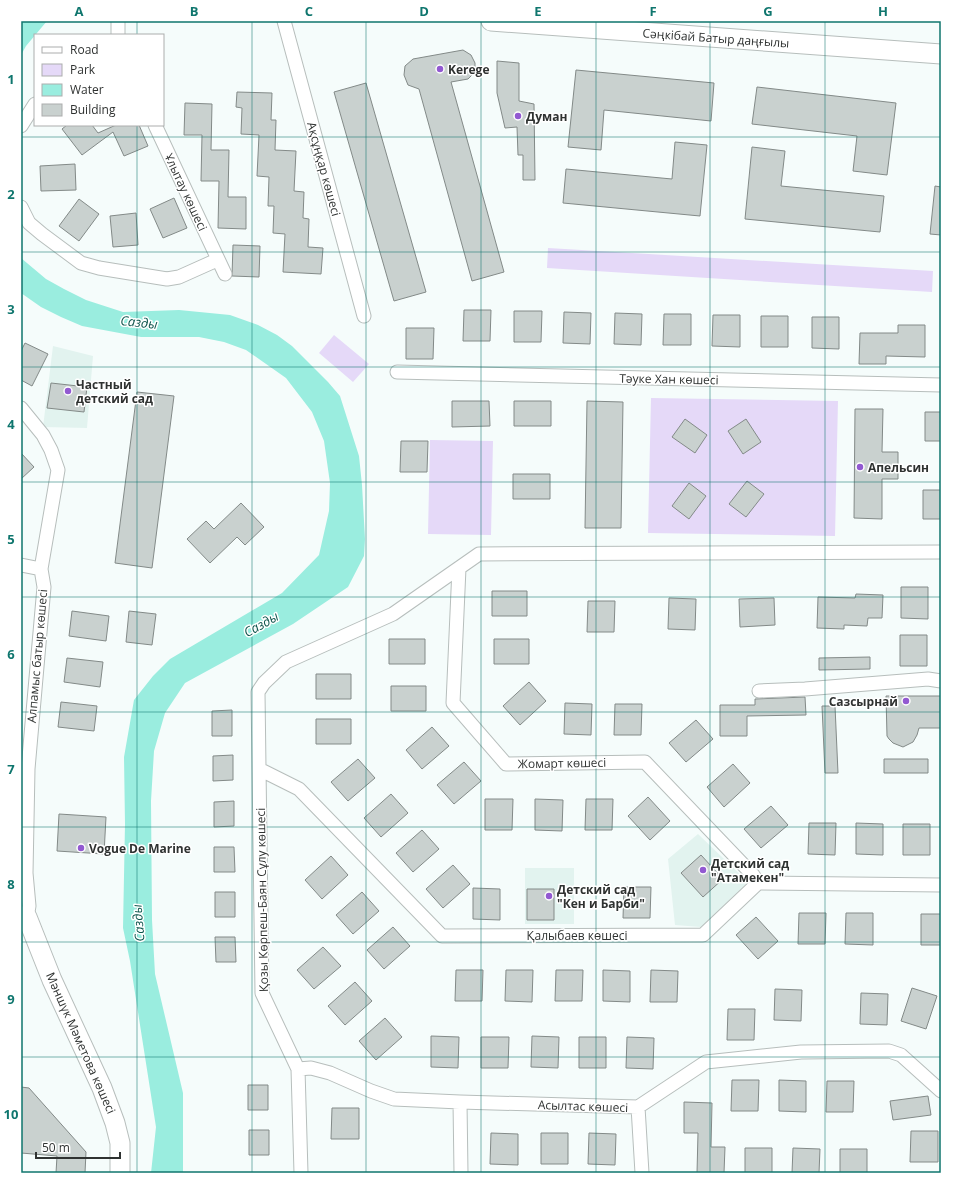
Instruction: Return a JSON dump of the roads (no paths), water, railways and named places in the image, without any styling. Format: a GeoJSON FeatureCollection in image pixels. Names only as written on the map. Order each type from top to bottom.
{"type":"FeatureCollection","features":[{"type":"Feature","properties":{"kind":"main road","name":"Сәңкібай Батыр даңғылы"},"geometry":{"type":"LineString","coordinates":[[491,21],[941,54]]}},
{"type":"Feature","properties":{"kind":"main road","name":"Мәншүк Мәметова көшесі"},"geometry":{"type":"LineString","coordinates":[[24,917],[102,1088],[115,1123],[120,1143],[120,1173]]}},
{"type":"Feature","properties":{"kind":"street"},"geometry":{"type":"LineString","coordinates":[[118,21],[118,34]]}},
{"type":"Feature","properties":{"kind":"street","name":"Ақсұңқар көшесі"},"geometry":{"type":"LineString","coordinates":[[284,21],[364,316]]}},
{"type":"Feature","properties":{"kind":"street"},"geometry":{"type":"LineString","coordinates":[[21,126],[34,106]]}},
{"type":"Feature","properties":{"kind":"street","name":"Ұлытау көшесі"},"geometry":{"type":"LineString","coordinates":[[155,126],[217,260],[225,274]]}},
{"type":"Feature","properties":{"kind":"street"},"geometry":{"type":"LineString","coordinates":[[21,207],[29,223],[42,234],[81,263],[99,268],[167,279],[179,277],[217,260]]}},
{"type":"Feature","properties":{"kind":"street","name":"Тәуке Хан көшесі"},"geometry":{"type":"LineString","coordinates":[[397,372],[941,385]]}},
{"type":"Feature","properties":{"kind":"street","name":"Алпамыс батыр көшесі"},"geometry":{"type":"LineString","coordinates":[[21,408],[43,435],[51,450],[58,470],[41,568],[44,587],[24,769],[26,873],[29,906],[24,917]]}},
{"type":"Feature","properties":{"kind":"street"},"geometry":{"type":"LineString","coordinates":[[459,568],[479,554],[941,552]]}},
{"type":"Feature","properties":{"kind":"street"},"geometry":{"type":"LineString","coordinates":[[21,565],[41,568]]}},
{"type":"Feature","properties":{"kind":"street","name":"Қозы Көрпеш-Баян Сұлу көшесі"},"geometry":{"type":"LineString","coordinates":[[301,1173],[298,1069],[262,993],[258,692],[264,683],[286,662],[393,614],[459,568]]}},
{"type":"Feature","properties":{"kind":"street","name":"Жомарт көшесі"},"geometry":{"type":"LineString","coordinates":[[459,568],[453,704],[506,764],[645,762],[753,875],[758,883]]}},
{"type":"Feature","properties":{"kind":"street"},"geometry":{"type":"LineString","coordinates":[[759,691],[805,690],[928,679],[941,681]]}},
{"type":"Feature","properties":{"kind":"street","name":"Қалыбаев көшесі"},"geometry":{"type":"LineString","coordinates":[[259,769],[299,789],[442,936],[703,934],[758,883]]}},
{"type":"Feature","properties":{"kind":"street"},"geometry":{"type":"LineString","coordinates":[[758,883],[941,885]]}},
{"type":"Feature","properties":{"kind":"street","name":"Асылтас көшесі"},"geometry":{"type":"LineString","coordinates":[[298,1069],[311,1068],[330,1073],[371,1091],[394,1099],[638,1107],[706,1062],[801,1052],[890,1051],[901,1055],[941,1091]]}},
{"type":"Feature","properties":{"kind":"street"},"geometry":{"type":"LineString","coordinates":[[460,1102],[461,1173]]}},
{"type":"Feature","properties":{"kind":"street"},"geometry":{"type":"LineString","coordinates":[[638,1107],[642,1173]]}},
{"type":"Feature","properties":{"kind":"water"},"geometry":{"type":"Polygon","coordinates":[[[21,21],[47,21],[36,34],[34,34],[34,36],[21,55],[21,21]]]}},
{"type":"Feature","properties":{"kind":"water","name":"Сазды"},"geometry":{"type":"Polygon","coordinates":[[[21,258],[46,279],[64,289],[86,300],[123,312],[179,310],[230,315],[258,325],[277,335],[292,346],[340,396],[359,456],[365,539],[364,556],[348,587],[293,624],[185,683],[165,713],[154,751],[151,801],[152,920],[155,974],[183,1093],[183,1173],[151,1173],[156,1127],[130,961],[123,928],[125,824],[124,757],[134,700],[153,676],[170,659],[282,593],[319,555],[329,511],[330,483],[324,441],[312,412],[286,378],[246,350],[224,342],[199,337],[141,337],[82,326],[41,307],[21,293],[21,258]]]}},
{"type":"Feature","properties":{"kind":"place","name":"Kerege"},"geometry":{"type":"Point","coordinates":[440,69]}},
{"type":"Feature","properties":{"kind":"place","name":"Думан"},"geometry":{"type":"Point","coordinates":[518,116]}},
{"type":"Feature","properties":{"kind":"place","name":"Частный детский сад"},"geometry":{"type":"Point","coordinates":[68,391]}},
{"type":"Feature","properties":{"kind":"place","name":"Апельсин"},"geometry":{"type":"Point","coordinates":[860,467]}},
{"type":"Feature","properties":{"kind":"place","name":"Сазсырнай"},"geometry":{"type":"Point","coordinates":[906,701]}},
{"type":"Feature","properties":{"kind":"place","name":"Vogue De Marine"},"geometry":{"type":"Point","coordinates":[81,848]}},
{"type":"Feature","properties":{"kind":"place","name":"Детский сад \"Атамекен\""},"geometry":{"type":"Point","coordinates":[703,870]}},
{"type":"Feature","properties":{"kind":"place","name":"Детский сад \"Кен и Барби\""},"geometry":{"type":"Point","coordinates":[549,896]}}]}
